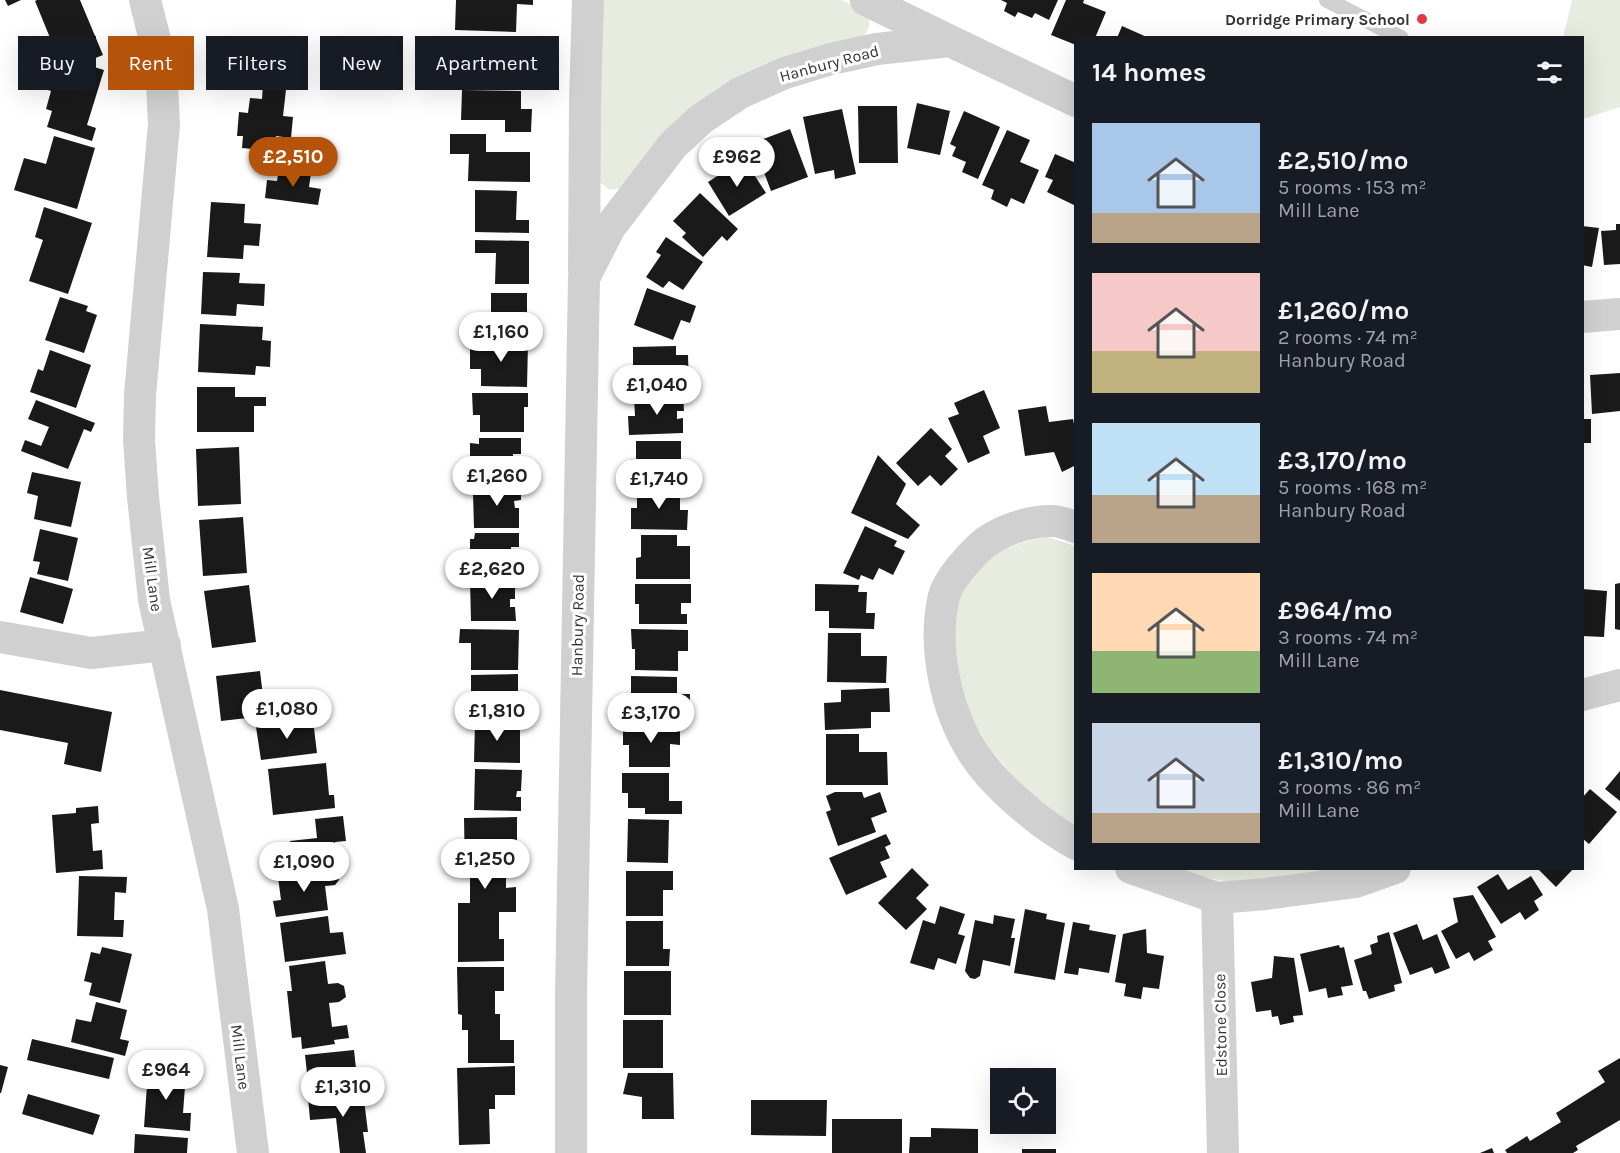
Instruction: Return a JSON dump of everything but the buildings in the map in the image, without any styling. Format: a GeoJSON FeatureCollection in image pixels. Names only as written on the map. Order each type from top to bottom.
{"type":"FeatureCollection","features":[{"type":"Feature","properties":{"kind":"street","name":"Mill Lane"},"geometry":{"type":"LineString","coordinates":[[145,0],[161,64],[164,124],[140,395],[139,440],[143,497],[154,600],[223,909],[253,1153]]}},
{"type":"Feature","properties":{"kind":"street","name":"Hanbury Road"},"geometry":{"type":"LineString","coordinates":[[571,1153],[571,960],[588,0]]}},
{"type":"Feature","properties":{"kind":"street"},"geometry":{"type":"LineString","coordinates":[[866,0],[1074,100]]}},
{"type":"Feature","properties":{"kind":"street","name":"Hanbury Road"},"geometry":{"type":"LineString","coordinates":[[584,278],[610,227],[673,145],[701,119],[740,93],[785,73],[831,59],[878,49],[950,41]]}},
{"type":"Feature","properties":{"kind":"street"},"geometry":{"type":"LineString","coordinates":[[1584,317],[1620,314]]}},
{"type":"Feature","properties":{"kind":"street"},"geometry":{"type":"LineString","coordinates":[[1074,526],[1054,521],[1019,526],[989,539],[965,560],[944,594],[939,640],[944,682],[953,713],[973,754],[996,782],[1055,834],[1074,843]]}},
{"type":"Feature","properties":{"kind":"street"},"geometry":{"type":"LineString","coordinates":[[0,637],[91,653],[165,645]]}},
{"type":"Feature","properties":{"kind":"street"},"geometry":{"type":"LineString","coordinates":[[1584,694],[1620,685]]}},
{"type":"Feature","properties":{"kind":"street"},"geometry":{"type":"LineString","coordinates":[[1137,870],[1217,898],[1356,882],[1389,870]]}},
{"type":"Feature","properties":{"kind":"street","name":"Edstone Close"},"geometry":{"type":"LineString","coordinates":[[1217,898],[1223,1153]]}},
{"type":"Feature","properties":{"kind":"lane"},"geometry":{"type":"LineString","coordinates":[[1327,0],[1397,36]]}},
{"type":"Feature","properties":{"kind":"shaded area"},"geometry":{"type":"Polygon","coordinates":[[[598,0],[841,0],[866,12],[870,24],[865,35],[851,42],[769,67],[621,188],[610,190],[598,181],[598,0]]]}},
{"type":"Feature","properties":{"kind":"shaded area"},"geometry":{"type":"Polygon","coordinates":[[[1572,0],[1620,0],[1620,107],[1584,119],[1584,36],[1563,36],[1572,0]]]}},
{"type":"Feature","properties":{"kind":"shaded area"},"geometry":{"type":"Polygon","coordinates":[[[1045,536],[1074,546],[1074,827],[1034,800],[990,749],[961,701],[953,618],[965,575],[997,551],[1045,536]]]}},
{"type":"Feature","properties":{"kind":"shaded area"},"geometry":{"type":"Polygon","coordinates":[[[1171,870],[1346,870],[1242,884],[1171,870]]]}},
{"type":"Feature","properties":{"kind":"place","name":"Dorridge Primary School"},"geometry":{"type":"Point","coordinates":[1422,19]}}]}
